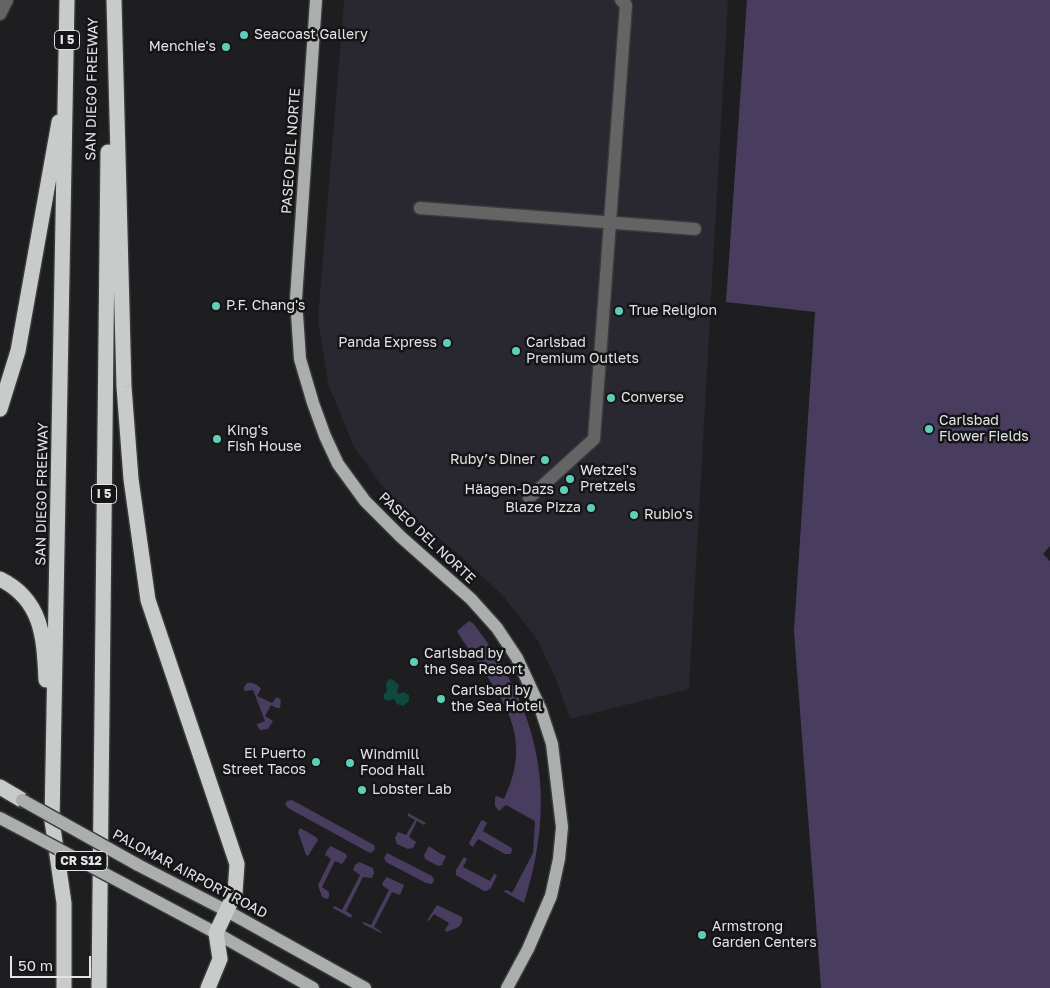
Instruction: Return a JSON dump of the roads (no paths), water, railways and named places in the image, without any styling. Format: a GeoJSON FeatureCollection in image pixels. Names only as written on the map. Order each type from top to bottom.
{"type":"FeatureCollection","features":[{"type":"Feature","properties":{"kind":"highway","name":"SAN DIEGO FREEWAY"},"geometry":{"type":"LineString","coordinates":[[64,988],[64,903],[52,821],[67,0]]}},
{"type":"Feature","properties":{"kind":"highway","name":"SAN DIEGO FREEWAY"},"geometry":{"type":"LineString","coordinates":[[99,988],[110,0]]}},
{"type":"Feature","properties":{"kind":"highway"},"geometry":{"type":"LineString","coordinates":[[114,0],[124,387],[131,479],[148,600],[237,864],[235,893],[216,933],[220,959],[208,988]]}},
{"type":"Feature","properties":{"kind":"highway"},"geometry":{"type":"LineString","coordinates":[[0,410],[18,351],[67,79]]}},
{"type":"Feature","properties":{"kind":"highway"},"geometry":{"type":"LineString","coordinates":[[0,579],[24,597],[36,614],[44,641],[49,743],[53,766]]}},
{"type":"Feature","properties":{"kind":"main road","name":"PASEO DEL NORTE"},"geometry":{"type":"LineString","coordinates":[[316,0],[296,299],[300,359],[313,403],[338,464],[365,501],[401,537],[471,599],[498,628],[518,658],[542,710],[552,744],[562,827],[559,859],[551,896],[528,949],[507,988]]}},
{"type":"Feature","properties":{"kind":"main road","name":"PALOMAR AIRPORT ROAD"},"geometry":{"type":"LineString","coordinates":[[9,793],[365,988]]}},
{"type":"Feature","properties":{"kind":"main road","name":"CR S12"},"geometry":{"type":"LineString","coordinates":[[0,818],[216,933],[313,988]]}},
{"type":"Feature","properties":{"kind":"street"},"geometry":{"type":"LineString","coordinates":[[0,14],[6,0]]}},
{"type":"Feature","properties":{"kind":"street"},"geometry":{"type":"LineString","coordinates":[[529,498],[594,439],[626,5],[621,0]]}},
{"type":"Feature","properties":{"kind":"street"},"geometry":{"type":"LineString","coordinates":[[420,208],[695,229]]}},
{"type":"Feature","properties":{"kind":"place","name":"Seacoast Gallery"},"geometry":{"type":"Point","coordinates":[244,35]}},
{"type":"Feature","properties":{"kind":"place","name":"Menchie's"},"geometry":{"type":"Point","coordinates":[226,47]}},
{"type":"Feature","properties":{"kind":"place","name":"P.F. Chang's"},"geometry":{"type":"Point","coordinates":[216,306]}},
{"type":"Feature","properties":{"kind":"place","name":"True Religion"},"geometry":{"type":"Point","coordinates":[619,311]}},
{"type":"Feature","properties":{"kind":"place","name":"Panda Express"},"geometry":{"type":"Point","coordinates":[447,343]}},
{"type":"Feature","properties":{"kind":"place","name":"Carlsbad Premium Outlets"},"geometry":{"type":"Point","coordinates":[516,351]}},
{"type":"Feature","properties":{"kind":"place","name":"Converse"},"geometry":{"type":"Point","coordinates":[611,398]}},
{"type":"Feature","properties":{"kind":"place","name":"Carlsbad Flower Fields"},"geometry":{"type":"Point","coordinates":[929,429]}},
{"type":"Feature","properties":{"kind":"place","name":"King's Fish House"},"geometry":{"type":"Point","coordinates":[217,439]}},
{"type":"Feature","properties":{"kind":"place","name":"Ruby’s Diner"},"geometry":{"type":"Point","coordinates":[545,460]}},
{"type":"Feature","properties":{"kind":"place","name":"Wetzel's Pretzels"},"geometry":{"type":"Point","coordinates":[570,479]}},
{"type":"Feature","properties":{"kind":"place","name":"Häagen-Dazs"},"geometry":{"type":"Point","coordinates":[564,490]}},
{"type":"Feature","properties":{"kind":"place","name":"Blaze Pizza"},"geometry":{"type":"Point","coordinates":[591,508]}},
{"type":"Feature","properties":{"kind":"place","name":"Rubio's"},"geometry":{"type":"Point","coordinates":[634,515]}},
{"type":"Feature","properties":{"kind":"place","name":"Carlsbad by the Sea Resort"},"geometry":{"type":"Point","coordinates":[414,662]}},
{"type":"Feature","properties":{"kind":"place","name":"Carlsbad by the Sea Hotel"},"geometry":{"type":"Point","coordinates":[441,699]}},
{"type":"Feature","properties":{"kind":"place","name":"El Puerto Street Tacos"},"geometry":{"type":"Point","coordinates":[316,762]}},
{"type":"Feature","properties":{"kind":"place","name":"Windmill Food Hall"},"geometry":{"type":"Point","coordinates":[350,763]}},
{"type":"Feature","properties":{"kind":"place","name":"Lobster Lab"},"geometry":{"type":"Point","coordinates":[362,790]}},
{"type":"Feature","properties":{"kind":"place","name":"Armstrong Garden Centers"},"geometry":{"type":"Point","coordinates":[702,935]}}]}
